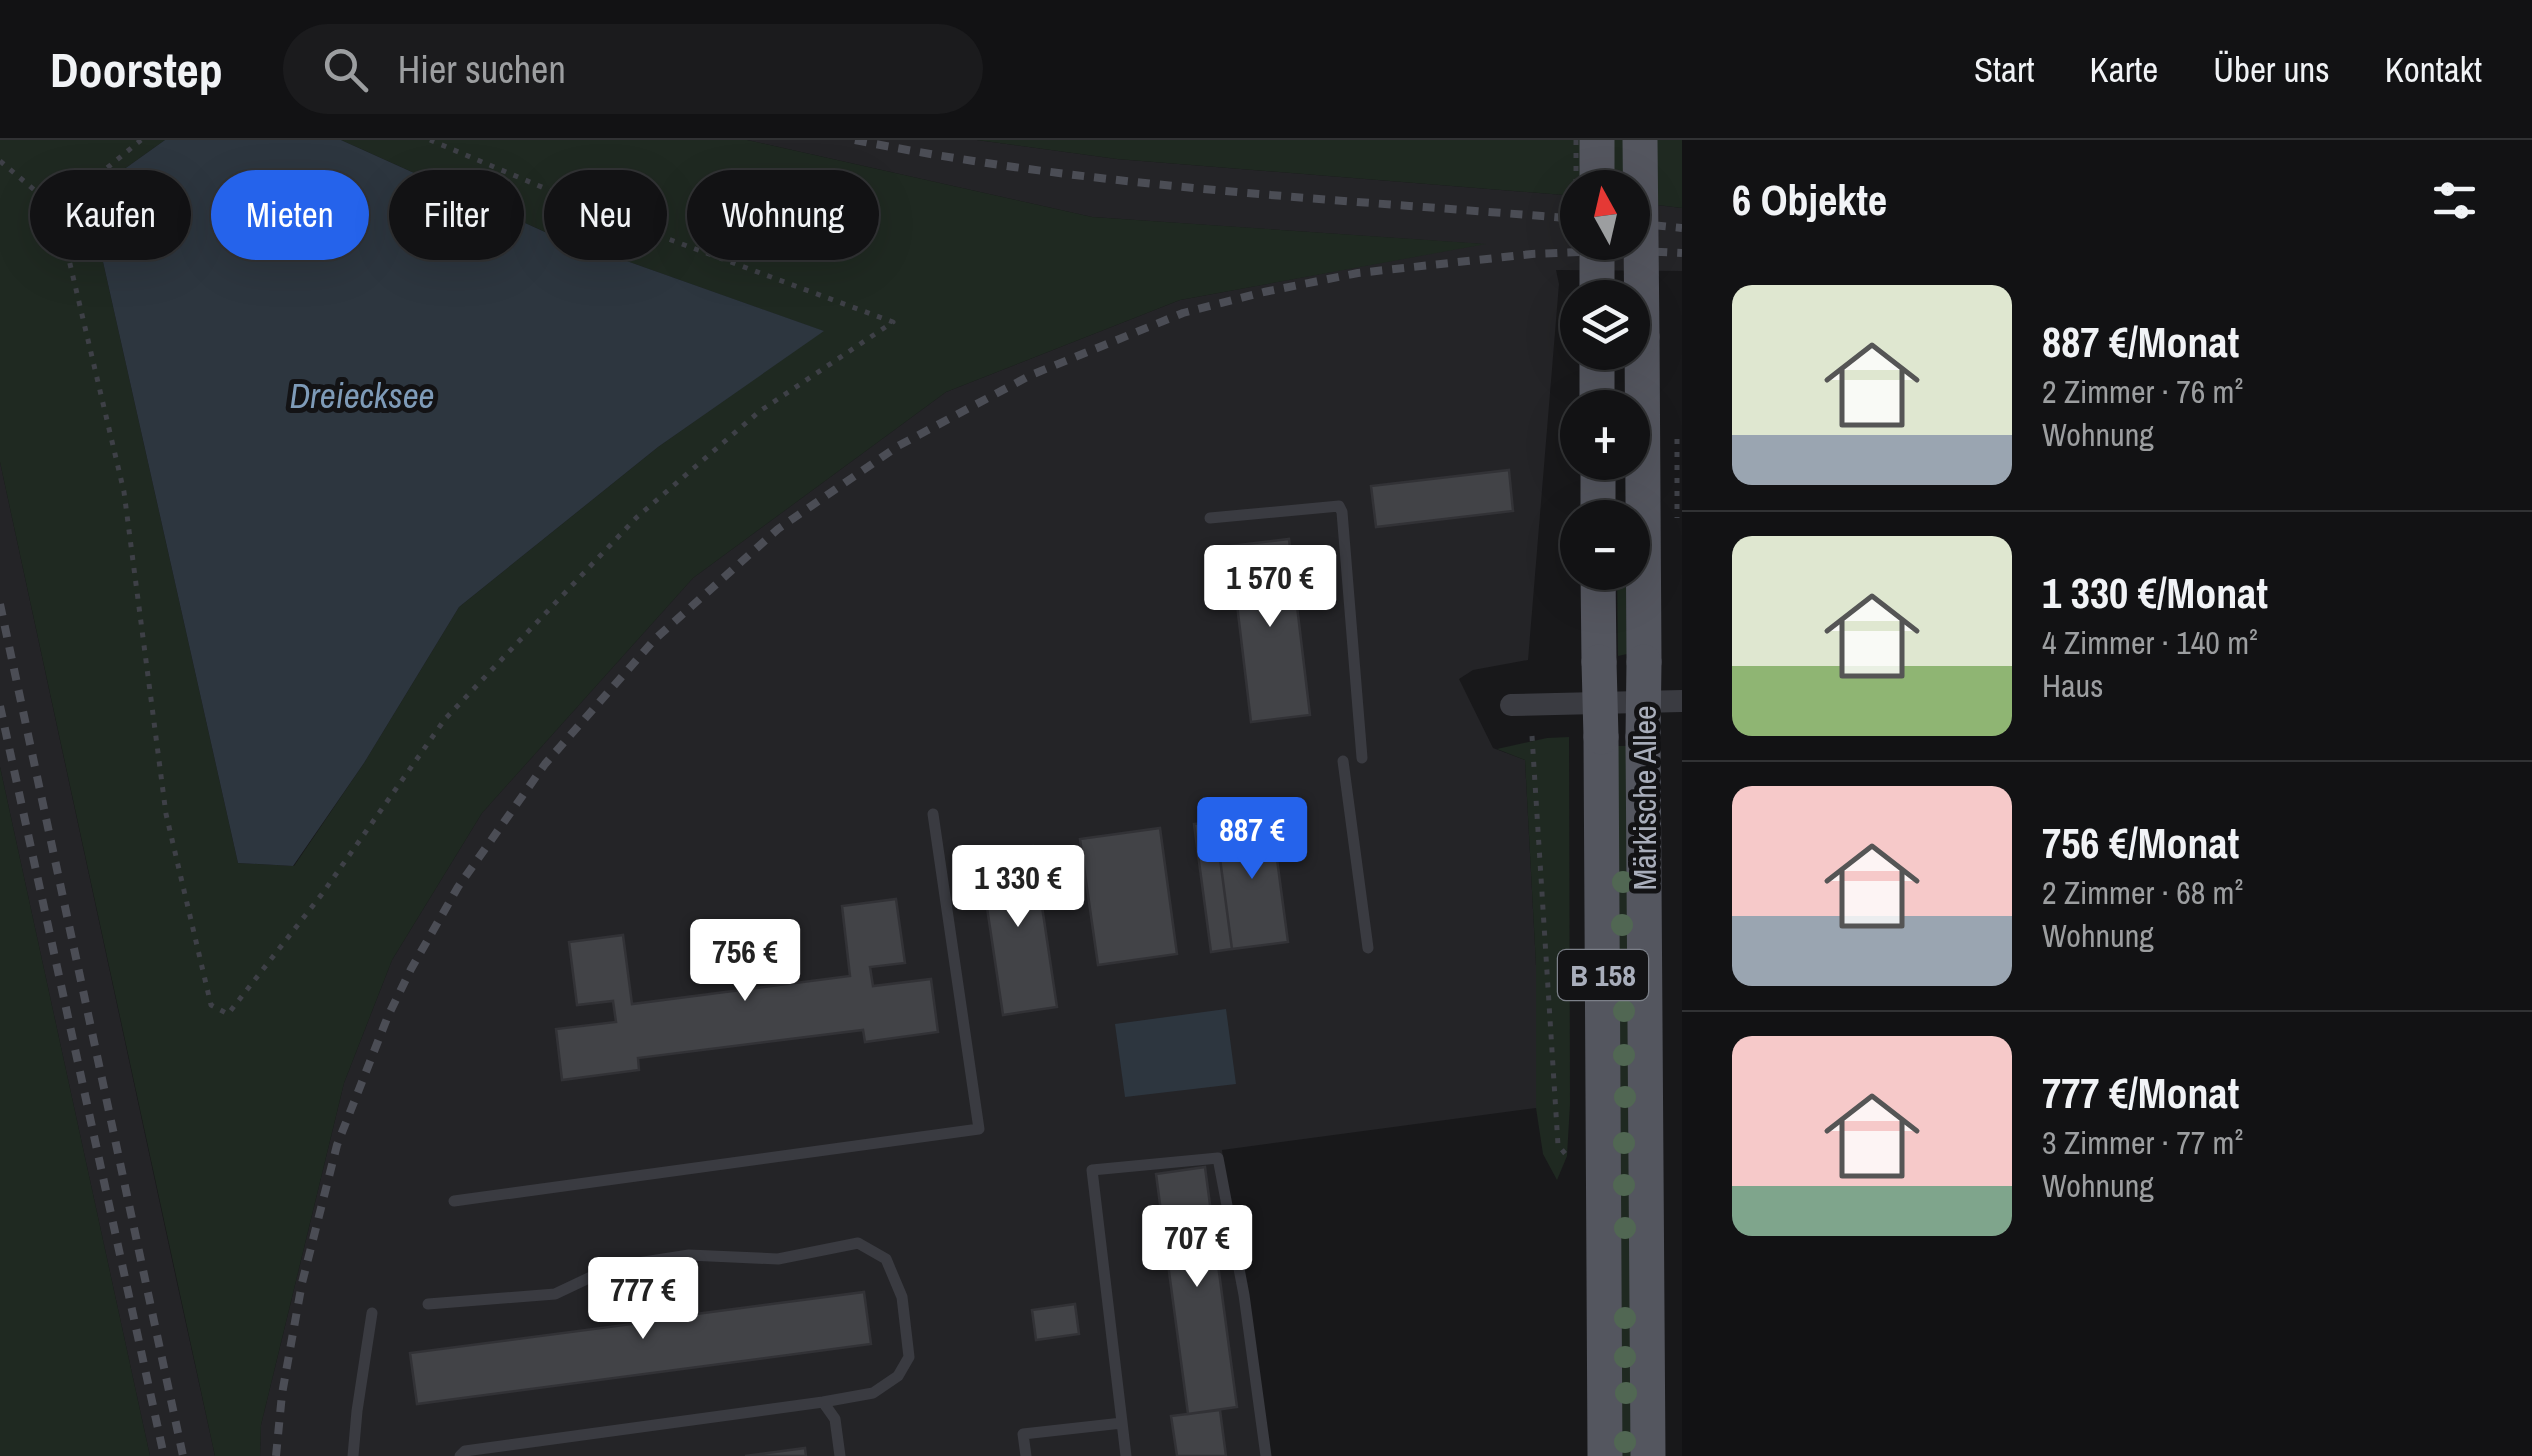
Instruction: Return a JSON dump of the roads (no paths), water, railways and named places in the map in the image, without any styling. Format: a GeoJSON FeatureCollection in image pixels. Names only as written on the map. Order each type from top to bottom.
{"type":"FeatureCollection","features":[{"type":"Feature","properties":{"kind":"main road"},"geometry":{"type":"LineString","coordinates":[[1597,140],[1597,170]]}},
{"type":"Feature","properties":{"kind":"main road","name":"Märkische Allee"},"geometry":{"type":"LineString","coordinates":[[1640,140],[1648,1456]]}},
{"type":"Feature","properties":{"kind":"main road","name":"Märkische Allee"},"geometry":{"type":"LineString","coordinates":[[1598,590],[1605,1456]]}},
{"type":"Feature","properties":{"kind":"street"},"geometry":{"type":"LineString","coordinates":[[1511,705],[1682,701]]}},
{"type":"Feature","properties":{"kind":"lane"},"geometry":{"type":"LineString","coordinates":[[1210,518],[1338,506],[1342,512],[1362,758]]}},
{"type":"Feature","properties":{"kind":"lane"},"geometry":{"type":"LineString","coordinates":[[1343,762],[1368,948]]}},
{"type":"Feature","properties":{"kind":"lane"},"geometry":{"type":"LineString","coordinates":[[454,1201],[979,1128],[933,814]]}},
{"type":"Feature","properties":{"kind":"lane"},"geometry":{"type":"LineString","coordinates":[[1126,1456],[1092,1170],[1218,1158],[1244,1296],[1266,1456]]}},
{"type":"Feature","properties":{"kind":"lane"},"geometry":{"type":"LineString","coordinates":[[428,1304],[555,1294],[612,1267],[689,1255],[778,1259],[858,1243],[886,1259],[902,1296],[908,1357],[898,1376],[873,1393],[465,1451],[460,1456]]}},
{"type":"Feature","properties":{"kind":"lane"},"geometry":{"type":"LineString","coordinates":[[354,1456],[356,1412],[372,1313]]}},
{"type":"Feature","properties":{"kind":"lane"},"geometry":{"type":"LineString","coordinates":[[822,1402],[835,1419],[840,1456]]}},
{"type":"Feature","properties":{"kind":"lane"},"geometry":{"type":"LineString","coordinates":[[1026,1456],[1023,1434],[1122,1424]]}},
{"type":"Feature","properties":{"kind":"water","name":"Dreiecksee"},"geometry":{"type":"Polygon","coordinates":[[[165,140],[341,140],[408,170],[389,170],[389,260],[524,260],[524,223],[544,232],[544,260],[624,260],[824,331],[658,447],[459,607],[364,763],[293,866],[238,863],[103,260],[191,260],[191,170],[123,170],[165,140]]]}},
{"type":"Feature","properties":{"kind":"water"},"geometry":{"type":"Polygon","coordinates":[[[1226,1009],[1236,1084],[1125,1097],[1115,1024],[1226,1009]]]}},
{"type":"Feature","properties":{"kind":"railway"},"geometry":{"type":"LineString","coordinates":[[855,140],[1125,181],[1560,218]]}},
{"type":"Feature","properties":{"kind":"railway"},"geometry":{"type":"LineString","coordinates":[[1650,225],[1682,228]]}},
{"type":"Feature","properties":{"kind":"railway"},"geometry":{"type":"LineString","coordinates":[[276,1456],[282,1394],[302,1283],[337,1145],[411,969],[458,887],[545,764],[655,639],[778,529],[898,446],[1031,375],[1183,313],[1358,273],[1532,254],[1623,250],[1682,253]]}},
{"type":"Feature","properties":{"kind":"railway"},"geometry":{"type":"LineString","coordinates":[[0,604],[183,1456]]}},
{"type":"Feature","properties":{"kind":"railway"},"geometry":{"type":"LineString","coordinates":[[0,706],[164,1456]]}}]}
